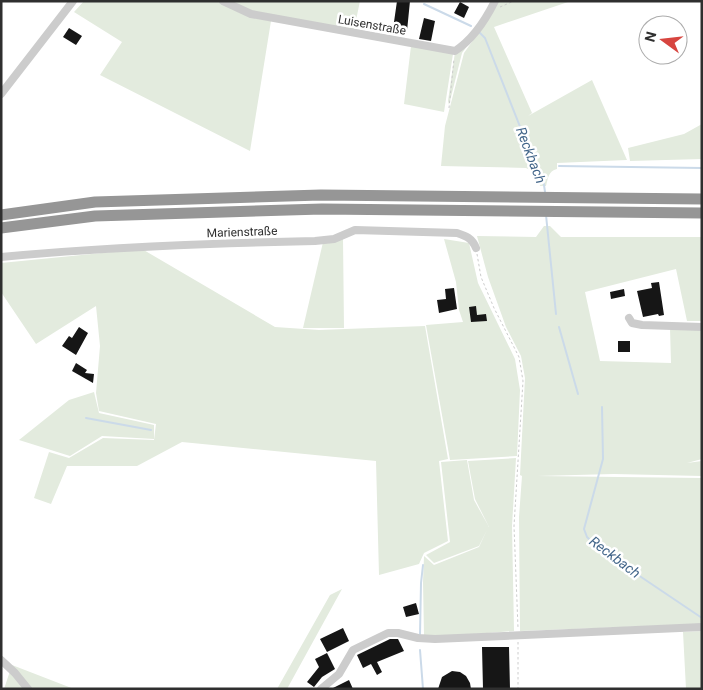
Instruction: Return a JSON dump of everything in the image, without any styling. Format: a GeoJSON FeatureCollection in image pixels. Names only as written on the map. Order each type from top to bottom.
{"type":"FeatureCollection","features":[{"type":"Feature","properties":{"kind":"highway"},"geometry":{"type":"LineString","coordinates":[[1,214],[95,202],[322,195],[702,199]]}},
{"type":"Feature","properties":{"kind":"highway"},"geometry":{"type":"LineString","coordinates":[[1,228],[95,216],[312,209],[702,213]]}},
{"type":"Feature","properties":{"kind":"street"},"geometry":{"type":"LineString","coordinates":[[1,94],[73,1]]}},
{"type":"Feature","properties":{"kind":"street","name":"Luisenstraße"},"geometry":{"type":"LineString","coordinates":[[223,1],[251,14],[454,51]]}},
{"type":"Feature","properties":{"kind":"street"},"geometry":{"type":"LineString","coordinates":[[454,51],[463,45],[490,12],[495,1]]}},
{"type":"Feature","properties":{"kind":"street","name":"Marienstraße"},"geometry":{"type":"LineString","coordinates":[[1,257],[192,245],[315,242],[334,239],[355,230],[457,233],[467,236],[476,248]]}},
{"type":"Feature","properties":{"kind":"street"},"geometry":{"type":"LineString","coordinates":[[629,318],[632,323],[642,325],[702,327]]}},
{"type":"Feature","properties":{"kind":"street"},"geometry":{"type":"LineString","coordinates":[[321,689],[339,674],[353,650],[388,633],[435,639],[702,626]]}},
{"type":"Feature","properties":{"kind":"street"},"geometry":{"type":"LineString","coordinates":[[1,660],[16,673],[28,689]]}},
{"type":"Feature","properties":{"kind":"path"},"geometry":{"type":"LineString","coordinates":[[490,12],[514,1]]}},
{"type":"Feature","properties":{"kind":"path"},"geometry":{"type":"LineString","coordinates":[[449,108],[454,51]]}},
{"type":"Feature","properties":{"kind":"path"},"geometry":{"type":"LineString","coordinates":[[476,248],[481,276],[494,308],[519,357],[523,381],[514,526],[518,689]]}},
{"type":"Feature","properties":{"kind":"shaded area"},"geometry":{"type":"Polygon","coordinates":[[[84,1],[218,1],[257,18],[271,21],[250,151],[100,75],[122,42],[74,12],[84,1]]]}},
{"type":"Feature","properties":{"kind":"shaded area"},"geometry":{"type":"Polygon","coordinates":[[[228,1],[360,1],[354,30],[252,12],[228,1]]]}},
{"type":"Feature","properties":{"kind":"shaded area"},"geometry":{"type":"Polygon","coordinates":[[[499,1],[571,1],[494,27],[532,113],[528,116],[592,80],[627,160],[557,163],[557,169],[550,173],[546,186],[540,186],[536,175],[526,168],[441,166],[445,126],[464,53],[499,1]]]}},
{"type":"Feature","properties":{"kind":"shaded area"},"geometry":{"type":"Polygon","coordinates":[[[480,29],[462,53],[449,105],[455,52],[480,29]]]}},
{"type":"Feature","properties":{"kind":"shaded area"},"geometry":{"type":"Polygon","coordinates":[[[411,46],[453,54],[444,112],[404,104],[411,46]]]}},
{"type":"Feature","properties":{"kind":"shaded area"},"geometry":{"type":"Polygon","coordinates":[[[702,124],[702,159],[630,161],[628,148],[684,134],[702,124]]]}},
{"type":"Feature","properties":{"kind":"shaded area"},"geometry":{"type":"Polygon","coordinates":[[[544,226],[550,226],[561,237],[702,237],[702,321],[687,321],[676,269],[585,292],[600,361],[671,363],[670,328],[702,330],[702,459],[687,463],[702,461],[702,476],[614,474],[537,476],[702,478],[702,624],[520,631],[519,517],[525,378],[521,356],[506,327],[488,277],[477,236],[536,237],[544,226]]]}},
{"type":"Feature","properties":{"kind":"shaded area"},"geometry":{"type":"Polygon","coordinates":[[[324,238],[343,238],[344,328],[303,328],[324,238]]]}},
{"type":"Feature","properties":{"kind":"shaded area"},"geometry":{"type":"Polygon","coordinates":[[[444,239],[469,243],[478,283],[515,359],[520,390],[517,456],[450,460],[426,325],[463,322],[459,310],[456,282],[444,239]]]}},
{"type":"Feature","properties":{"kind":"shaded area"},"geometry":{"type":"Polygon","coordinates":[[[142,249],[275,327],[319,330],[425,326],[448,459],[439,461],[448,541],[424,553],[419,564],[379,575],[376,461],[182,442],[137,466],[67,466],[51,504],[34,498],[49,452],[69,458],[103,438],[154,440],[156,424],[99,411],[96,393],[100,346],[96,306],[36,344],[1,292],[1,263],[142,249]]]}},
{"type":"Feature","properties":{"kind":"shaded area"},"geometry":{"type":"Polygon","coordinates":[[[94,392],[99,413],[154,425],[154,439],[102,436],[70,456],[19,440],[69,400],[94,392]]]}},
{"type":"Feature","properties":{"kind":"shaded area"},"geometry":{"type":"Polygon","coordinates":[[[516,458],[512,526],[514,631],[436,637],[424,635],[424,556],[434,565],[479,547],[487,530],[479,546],[434,563],[426,555],[450,542],[441,462],[467,460],[474,500],[489,527],[475,499],[468,461],[516,458]]]}},
{"type":"Feature","properties":{"kind":"shaded area"},"geometry":{"type":"Polygon","coordinates":[[[342,589],[287,689],[277,689],[330,595],[342,589]]]}},
{"type":"Feature","properties":{"kind":"shaded area"},"geometry":{"type":"Polygon","coordinates":[[[702,631],[702,689],[686,689],[683,632],[702,631]]]}},
{"type":"Feature","properties":{"kind":"shaded area"},"geometry":{"type":"Polygon","coordinates":[[[12,665],[74,689],[31,689],[12,665]]]}},
{"type":"Feature","properties":{"kind":"shaded area"},"geometry":{"type":"Polygon","coordinates":[[[10,671],[25,689],[4,689],[10,671]]]}},
{"type":"Feature","properties":{"kind":"building"},"geometry":{"type":"Polygon","coordinates":[[[397,1],[410,1],[407,31],[393,29],[397,1]]]}},
{"type":"Feature","properties":{"kind":"building"},"geometry":{"type":"Polygon","coordinates":[[[460,2],[469,7],[464,18],[454,13],[460,2]]]}},
{"type":"Feature","properties":{"kind":"building"},"geometry":{"type":"Polygon","coordinates":[[[424,18],[435,21],[431,41],[419,39],[424,18]]]}},
{"type":"Feature","properties":{"kind":"building"},"geometry":{"type":"Polygon","coordinates":[[[69,28],[82,36],[76,45],[63,37],[69,28]]]}},
{"type":"Feature","properties":{"kind":"building"},"geometry":{"type":"Polygon","coordinates":[[[659,282],[664,315],[659,316],[658,314],[643,317],[637,291],[652,288],[651,283],[659,282]]]}},
{"type":"Feature","properties":{"kind":"building"},"geometry":{"type":"Polygon","coordinates":[[[454,288],[457,309],[439,313],[437,300],[446,299],[445,289],[454,288]]]}},
{"type":"Feature","properties":{"kind":"building"},"geometry":{"type":"Polygon","coordinates":[[[624,289],[625,296],[611,299],[610,292],[624,289]]]}},
{"type":"Feature","properties":{"kind":"building"},"geometry":{"type":"Polygon","coordinates":[[[476,306],[477,315],[486,314],[487,321],[471,322],[469,307],[476,306]]]}},
{"type":"Feature","properties":{"kind":"building"},"geometry":{"type":"Polygon","coordinates":[[[79,327],[88,333],[76,355],[62,346],[69,336],[72,338],[79,327]]]}},
{"type":"Feature","properties":{"kind":"building"},"geometry":{"type":"Polygon","coordinates":[[[618,341],[630,341],[630,352],[618,352],[618,341]]]}},
{"type":"Feature","properties":{"kind":"building"},"geometry":{"type":"Polygon","coordinates":[[[76,363],[87,370],[85,373],[94,374],[93,383],[72,371],[76,363]]]}},
{"type":"Feature","properties":{"kind":"building"},"geometry":{"type":"Polygon","coordinates":[[[416,603],[419,614],[406,617],[403,607],[416,603]]]}},
{"type":"Feature","properties":{"kind":"building"},"geometry":{"type":"Polygon","coordinates":[[[343,628],[349,641],[327,652],[320,639],[343,628]]]}},
{"type":"Feature","properties":{"kind":"building"},"geometry":{"type":"Polygon","coordinates":[[[390,639],[398,639],[404,651],[377,662],[382,672],[377,675],[371,664],[363,668],[357,655],[390,639]]]}},
{"type":"Feature","properties":{"kind":"building"},"geometry":{"type":"Polygon","coordinates":[[[482,647],[509,647],[510,689],[483,689],[482,647]]]}},
{"type":"Feature","properties":{"kind":"building"},"geometry":{"type":"Polygon","coordinates":[[[327,653],[335,669],[322,677],[314,687],[307,682],[319,667],[315,659],[327,653]]]}},
{"type":"Feature","properties":{"kind":"building"},"geometry":{"type":"Polygon","coordinates":[[[452,671],[460,672],[466,676],[471,689],[438,689],[442,677],[452,671]]]}},
{"type":"Feature","properties":{"kind":"building"},"geometry":{"type":"Polygon","coordinates":[[[349,680],[353,689],[331,689],[349,680]]]}},
{"type":"Feature","properties":{"kind":"waterway","name":"Reckbach"},"geometry":{"type":"LineString","coordinates":[[424,4],[471,26]]}},
{"type":"Feature","properties":{"kind":"waterway","name":"Reckbach"},"geometry":{"type":"LineString","coordinates":[[480,33],[485,38],[532,157],[543,178],[545,192]]}},
{"type":"Feature","properties":{"kind":"waterway"},"geometry":{"type":"LineString","coordinates":[[559,166],[702,168]]}},
{"type":"Feature","properties":{"kind":"waterway","name":"Reckbach"},"geometry":{"type":"LineString","coordinates":[[546,215],[556,314]]}},
{"type":"Feature","properties":{"kind":"waterway","name":"Reckbach"},"geometry":{"type":"LineString","coordinates":[[559,327],[578,394]]}},
{"type":"Feature","properties":{"kind":"waterway","name":"Reckbach"},"geometry":{"type":"LineString","coordinates":[[602,407],[603,459],[584,529],[587,537],[598,548],[702,618]]}},
{"type":"Feature","properties":{"kind":"waterway"},"geometry":{"type":"LineString","coordinates":[[86,418],[151,430]]}},
{"type":"Feature","properties":{"kind":"waterway"},"geometry":{"type":"LineString","coordinates":[[420,635],[423,565]]}},
{"type":"Feature","properties":{"kind":"waterway"},"geometry":{"type":"LineString","coordinates":[[420,650],[423,689]]}}]}
